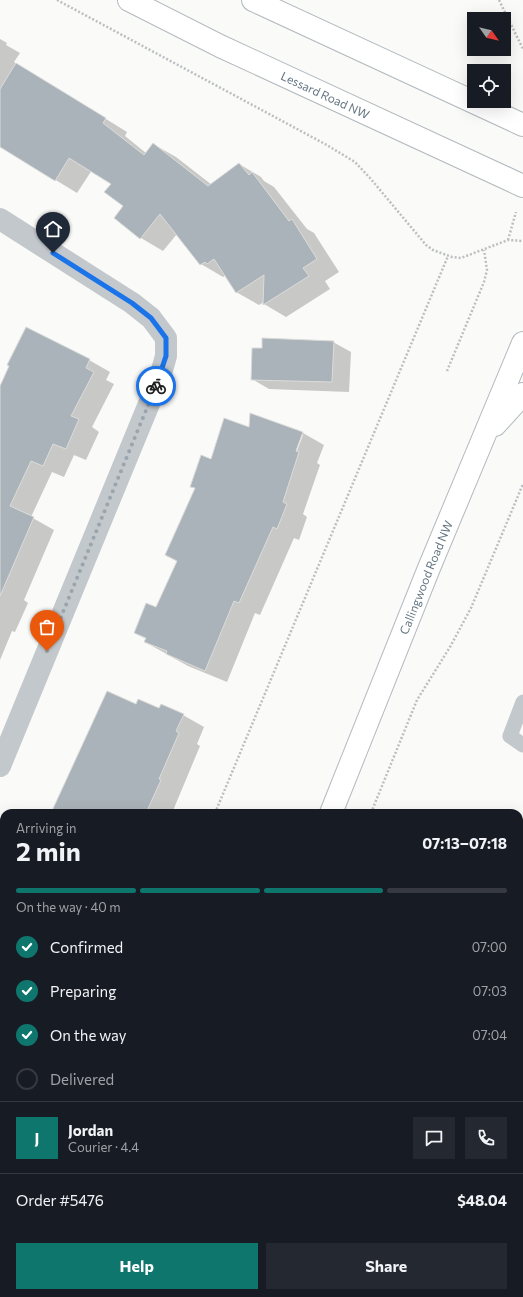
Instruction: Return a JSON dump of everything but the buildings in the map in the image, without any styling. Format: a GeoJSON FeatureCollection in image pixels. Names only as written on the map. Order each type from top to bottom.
{"type":"FeatureCollection","features":[{"type":"Feature","properties":{"kind":"main road","name":"Lessard Road NW"},"geometry":{"type":"LineString","coordinates":[[129,0],[220,46],[523,186]]}},
{"type":"Feature","properties":{"kind":"main road"},"geometry":{"type":"LineString","coordinates":[[253,0],[523,125]]}},
{"type":"Feature","properties":{"kind":"main road","name":"Callingwood Road NW"},"geometry":{"type":"LineString","coordinates":[[333,809],[429,568],[523,344]]}},
{"type":"Feature","properties":{"kind":"main road"},"geometry":{"type":"LineString","coordinates":[[484,436],[523,394]]}},
{"type":"Feature","properties":{"kind":"street"},"geometry":{"type":"LineString","coordinates":[[0,219],[132,303],[151,318],[166,338],[166,356],[160,377],[0,766]]}},
{"type":"Feature","properties":{"kind":"lane"},"geometry":{"type":"LineString","coordinates":[[523,702],[510,736],[523,746]]}},
{"type":"Feature","properties":{"kind":"path"},"geometry":{"type":"LineString","coordinates":[[57,0],[325,144],[355,162],[426,245],[433,250],[448,256],[461,258],[508,240],[523,242]]}},
{"type":"Feature","properties":{"kind":"path"},"geometry":{"type":"LineString","coordinates":[[499,0],[523,48]]}},
{"type":"Feature","properties":{"kind":"path"},"geometry":{"type":"LineString","coordinates":[[508,240],[516,211]]}},
{"type":"Feature","properties":{"kind":"path"},"geometry":{"type":"LineString","coordinates":[[447,371],[484,282],[487,270],[484,250]]}},
{"type":"Feature","properties":{"kind":"path"},"geometry":{"type":"LineString","coordinates":[[217,809],[448,256]]}},
{"type":"Feature","properties":{"kind":"path"},"geometry":{"type":"LineString","coordinates":[[373,809],[417,700],[450,647],[471,608],[523,484]]}},
{"type":"Feature","properties":{"kind":"way so far"},"geometry":{"type":"LineString","coordinates":[[47,651],[156,386]]}},
{"type":"Feature","properties":{"kind":"route"},"geometry":{"type":"LineString","coordinates":[[53,253],[132,303],[151,318],[166,338],[166,356],[156,386]]}}]}
